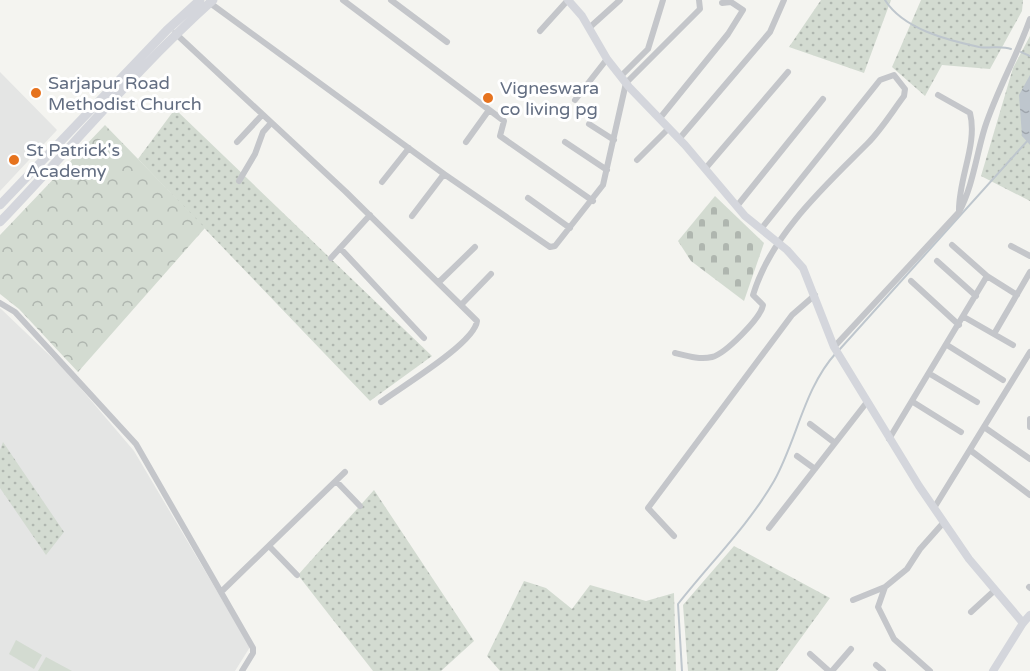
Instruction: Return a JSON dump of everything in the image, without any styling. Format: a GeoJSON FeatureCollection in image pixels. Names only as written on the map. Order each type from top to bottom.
{"type":"FeatureCollection","features":[{"type":"Feature","properties":{"kind":"main road"},"geometry":{"type":"LineString","coordinates":[[0,204],[172,32],[208,1]]}},
{"type":"Feature","properties":{"kind":"main road"},"geometry":{"type":"LineString","coordinates":[[0,222],[172,32]]}},
{"type":"Feature","properties":{"kind":"street"},"geometry":{"type":"LineString","coordinates":[[343,0],[504,121],[500,136],[593,201]]}},
{"type":"Feature","properties":{"kind":"street"},"geometry":{"type":"LineString","coordinates":[[391,0],[447,42]]}},
{"type":"Feature","properties":{"kind":"street"},"geometry":{"type":"LineString","coordinates":[[540,31],[568,0],[623,79],[737,206],[803,268],[816,295],[834,347],[889,439],[944,522],[995,590],[1026,626]]}},
{"type":"Feature","properties":{"kind":"street"},"geometry":{"type":"LineString","coordinates":[[589,28],[621,0]]}},
{"type":"Feature","properties":{"kind":"street"},"geometry":{"type":"LineString","coordinates":[[208,1],[544,245],[555,246],[593,201],[603,185],[614,140],[623,79],[648,49],[663,0]]}},
{"type":"Feature","properties":{"kind":"street"},"geometry":{"type":"LineString","coordinates":[[623,79],[700,9],[699,0]]}},
{"type":"Feature","properties":{"kind":"street"},"geometry":{"type":"LineString","coordinates":[[679,139],[770,32],[784,0]]}},
{"type":"Feature","properties":{"kind":"street"},"geometry":{"type":"LineString","coordinates":[[660,118],[728,34],[743,10],[737,2],[722,3]]}},
{"type":"Feature","properties":{"kind":"street"},"geometry":{"type":"LineString","coordinates":[[834,347],[959,212],[970,184],[985,128],[1001,82],[1030,19]]}},
{"type":"Feature","properties":{"kind":"street"},"geometry":{"type":"LineString","coordinates":[[172,32],[370,215],[477,321],[471,334],[441,361],[381,402]]}},
{"type":"Feature","properties":{"kind":"street"},"geometry":{"type":"LineString","coordinates":[[575,100],[608,59]]}},
{"type":"Feature","properties":{"kind":"street"},"geometry":{"type":"LineString","coordinates":[[705,169],[788,72]]}},
{"type":"Feature","properties":{"kind":"street"},"geometry":{"type":"LineString","coordinates":[[675,353],[703,359],[720,355],[758,318],[763,305],[753,295],[777,243],[843,166],[868,143],[904,96],[905,90],[894,75],[880,80],[761,229]]}},
{"type":"Feature","properties":{"kind":"street"},"geometry":{"type":"LineString","coordinates":[[938,95],[970,113],[973,124],[960,185],[959,212]]}},
{"type":"Feature","properties":{"kind":"street"},"geometry":{"type":"LineString","coordinates":[[737,206],[823,99]]}},
{"type":"Feature","properties":{"kind":"street"},"geometry":{"type":"LineString","coordinates":[[466,142],[489,110]]}},
{"type":"Feature","properties":{"kind":"street"},"geometry":{"type":"LineString","coordinates":[[237,142],[262,115]]}},
{"type":"Feature","properties":{"kind":"street"},"geometry":{"type":"LineString","coordinates":[[239,181],[255,154],[263,132],[271,123]]}},
{"type":"Feature","properties":{"kind":"street"},"geometry":{"type":"LineString","coordinates":[[589,124],[614,140]]}},
{"type":"Feature","properties":{"kind":"street"},"geometry":{"type":"LineString","coordinates":[[637,160],[669,128]]}},
{"type":"Feature","properties":{"kind":"street"},"geometry":{"type":"LineString","coordinates":[[566,142],[607,170]]}},
{"type":"Feature","properties":{"kind":"street"},"geometry":{"type":"LineString","coordinates":[[382,182],[409,148]]}},
{"type":"Feature","properties":{"kind":"street"},"geometry":{"type":"LineString","coordinates":[[412,216],[444,174]]}},
{"type":"Feature","properties":{"kind":"street"},"geometry":{"type":"LineString","coordinates":[[528,198],[570,228]]}},
{"type":"Feature","properties":{"kind":"street"},"geometry":{"type":"LineString","coordinates":[[332,258],[370,215]]}},
{"type":"Feature","properties":{"kind":"street"},"geometry":{"type":"LineString","coordinates":[[952,245],[987,276],[1017,295]]}},
{"type":"Feature","properties":{"kind":"street"},"geometry":{"type":"LineString","coordinates":[[1011,246],[1030,256]]}},
{"type":"Feature","properties":{"kind":"street"},"geometry":{"type":"LineString","coordinates":[[439,282],[475,247]]}},
{"type":"Feature","properties":{"kind":"street"},"geometry":{"type":"LineString","coordinates":[[340,248],[424,338]]}},
{"type":"Feature","properties":{"kind":"street"},"geometry":{"type":"LineString","coordinates":[[937,261],[976,296]]}},
{"type":"Feature","properties":{"kind":"street"},"geometry":{"type":"LineString","coordinates":[[994,334],[1030,272]]}},
{"type":"Feature","properties":{"kind":"street"},"geometry":{"type":"LineString","coordinates":[[461,305],[491,274]]}},
{"type":"Feature","properties":{"kind":"street"},"geometry":{"type":"LineString","coordinates":[[889,439],[987,276]]}},
{"type":"Feature","properties":{"kind":"street"},"geometry":{"type":"LineString","coordinates":[[911,282],[959,325]]}},
{"type":"Feature","properties":{"kind":"street"},"geometry":{"type":"LineString","coordinates":[[675,536],[648,508],[792,315],[816,295]]}},
{"type":"Feature","properties":{"kind":"street"},"geometry":{"type":"LineString","coordinates":[[0,303],[15,312],[136,444],[252,648],[253,653],[242,671]]}},
{"type":"Feature","properties":{"kind":"street"},"geometry":{"type":"LineString","coordinates":[[964,317],[1013,345]]}},
{"type":"Feature","properties":{"kind":"street"},"geometry":{"type":"LineString","coordinates":[[947,345],[1003,380]]}},
{"type":"Feature","properties":{"kind":"street"},"geometry":{"type":"LineString","coordinates":[[934,508],[1030,352]]}},
{"type":"Feature","properties":{"kind":"street"},"geometry":{"type":"LineString","coordinates":[[1023,363],[1030,367]]}},
{"type":"Feature","properties":{"kind":"street"},"geometry":{"type":"LineString","coordinates":[[930,374],[977,402]]}},
{"type":"Feature","properties":{"kind":"street"},"geometry":{"type":"LineString","coordinates":[[769,528],[867,402]]}},
{"type":"Feature","properties":{"kind":"street"},"geometry":{"type":"LineString","coordinates":[[913,402],[961,432]]}},
{"type":"Feature","properties":{"kind":"street"},"geometry":{"type":"LineString","coordinates":[[1030,418],[1030,428]]}},
{"type":"Feature","properties":{"kind":"street"},"geometry":{"type":"LineString","coordinates":[[810,424],[835,443]]}},
{"type":"Feature","properties":{"kind":"street"},"geometry":{"type":"LineString","coordinates":[[984,427],[1030,459]]}},
{"type":"Feature","properties":{"kind":"street"},"geometry":{"type":"LineString","coordinates":[[969,450],[1030,495]]}},
{"type":"Feature","properties":{"kind":"street"},"geometry":{"type":"LineString","coordinates":[[797,456],[815,469]]}},
{"type":"Feature","properties":{"kind":"street"},"geometry":{"type":"LineString","coordinates":[[221,592],[345,472]]}},
{"type":"Feature","properties":{"kind":"street"},"geometry":{"type":"LineString","coordinates":[[336,481],[360,506]]}},
{"type":"Feature","properties":{"kind":"street"},"geometry":{"type":"LineString","coordinates":[[853,600],[885,587],[903,573],[944,522]]}},
{"type":"Feature","properties":{"kind":"street"},"geometry":{"type":"LineString","coordinates":[[269,546],[297,574]]}},
{"type":"Feature","properties":{"kind":"street"},"geometry":{"type":"LineString","coordinates":[[885,587],[878,607],[891,635],[930,671]]}},
{"type":"Feature","properties":{"kind":"street"},"geometry":{"type":"LineString","coordinates":[[971,612],[995,590]]}},
{"type":"Feature","properties":{"kind":"street"},"geometry":{"type":"LineString","coordinates":[[993,671],[1026,626],[1030,615]]}},
{"type":"Feature","properties":{"kind":"street"},"geometry":{"type":"LineString","coordinates":[[810,654],[830,671],[851,649]]}},
{"type":"Feature","properties":{"kind":"street"},"geometry":{"type":"LineString","coordinates":[[876,665],[883,671]]}},
{"type":"Feature","properties":{"kind":"shaded area","name":"St Patrick's Academy"},"geometry":{"type":"Polygon","coordinates":[[[0,72],[57,130],[0,191],[0,72]]]}},
{"type":"Feature","properties":{"kind":"shaded area"},"geometry":{"type":"Polygon","coordinates":[[[0,308],[66,371],[134,451],[250,647],[235,671],[0,671],[0,308]]]}},
{"type":"Feature","properties":{"kind":"green space"},"geometry":{"type":"Polygon","coordinates":[[[821,0],[891,0],[864,73],[789,47],[821,0]]]}},
{"type":"Feature","properties":{"kind":"green space"},"geometry":{"type":"Polygon","coordinates":[[[921,0],[1023,0],[1022,11],[990,69],[942,65],[925,96],[892,67],[921,0]]]}},
{"type":"Feature","properties":{"kind":"green space"},"geometry":{"type":"Polygon","coordinates":[[[1030,36],[1030,201],[981,176],[1013,68],[1030,36]]]}},
{"type":"Feature","properties":{"kind":"green space"},"geometry":{"type":"Polygon","coordinates":[[[175,109],[432,356],[370,401],[138,159],[175,109]]]}},
{"type":"Feature","properties":{"kind":"green space"},"geometry":{"type":"Polygon","coordinates":[[[105,125],[205,228],[78,372],[19,309],[0,294],[0,235],[105,125]]]}},
{"type":"Feature","properties":{"kind":"green space"},"geometry":{"type":"Polygon","coordinates":[[[715,196],[764,243],[744,301],[691,261],[678,241],[715,196]]]}},
{"type":"Feature","properties":{"kind":"green space"},"geometry":{"type":"Polygon","coordinates":[[[3,442],[64,532],[46,555],[0,488],[0,450],[3,442]]]}},
{"type":"Feature","properties":{"kind":"green space"},"geometry":{"type":"Polygon","coordinates":[[[374,490],[474,641],[441,671],[373,671],[298,575],[374,490]]]}},
{"type":"Feature","properties":{"kind":"green space"},"geometry":{"type":"Polygon","coordinates":[[[734,546],[830,598],[777,671],[688,671],[683,605],[734,546]]]}},
{"type":"Feature","properties":{"kind":"green space"},"geometry":{"type":"Polygon","coordinates":[[[524,581],[546,588],[572,609],[590,585],[646,601],[674,593],[676,671],[500,671],[487,656],[524,581]]]}},
{"type":"Feature","properties":{"kind":"green space"},"geometry":{"type":"Polygon","coordinates":[[[16,640],[42,655],[34,669],[9,654],[16,640]]]}},
{"type":"Feature","properties":{"kind":"green space"},"geometry":{"type":"Polygon","coordinates":[[[46,657],[72,671],[38,671],[46,657]]]}},
{"type":"Feature","properties":{"kind":"water"},"geometry":{"type":"Polygon","coordinates":[[[1030,75],[1030,145],[1022,136],[1019,95],[1030,75]]]}},
{"type":"Feature","properties":{"kind":"waterway"},"geometry":{"type":"LineString","coordinates":[[885,0],[903,19],[927,32],[979,47],[1011,49]]}},
{"type":"Feature","properties":{"kind":"waterway"},"geometry":{"type":"LineString","coordinates":[[1021,52],[1030,56]]}},
{"type":"Feature","properties":{"kind":"waterway"},"geometry":{"type":"LineString","coordinates":[[840,349],[1030,138]]}},
{"type":"Feature","properties":{"kind":"waterway"},"geometry":{"type":"LineString","coordinates":[[682,671],[678,604],[764,498],[782,465],[808,398],[825,367],[836,353]]}},
{"type":"Feature","properties":{"kind":"place","name":"Sarjapur Road Methodist Church"},"geometry":{"type":"Point","coordinates":[36,93]}},
{"type":"Feature","properties":{"kind":"place","name":"Vigneswara co living pg"},"geometry":{"type":"Point","coordinates":[488,98]}},
{"type":"Feature","properties":{"kind":"place","name":"St Patrick's Academy"},"geometry":{"type":"Point","coordinates":[14,160]}}]}
